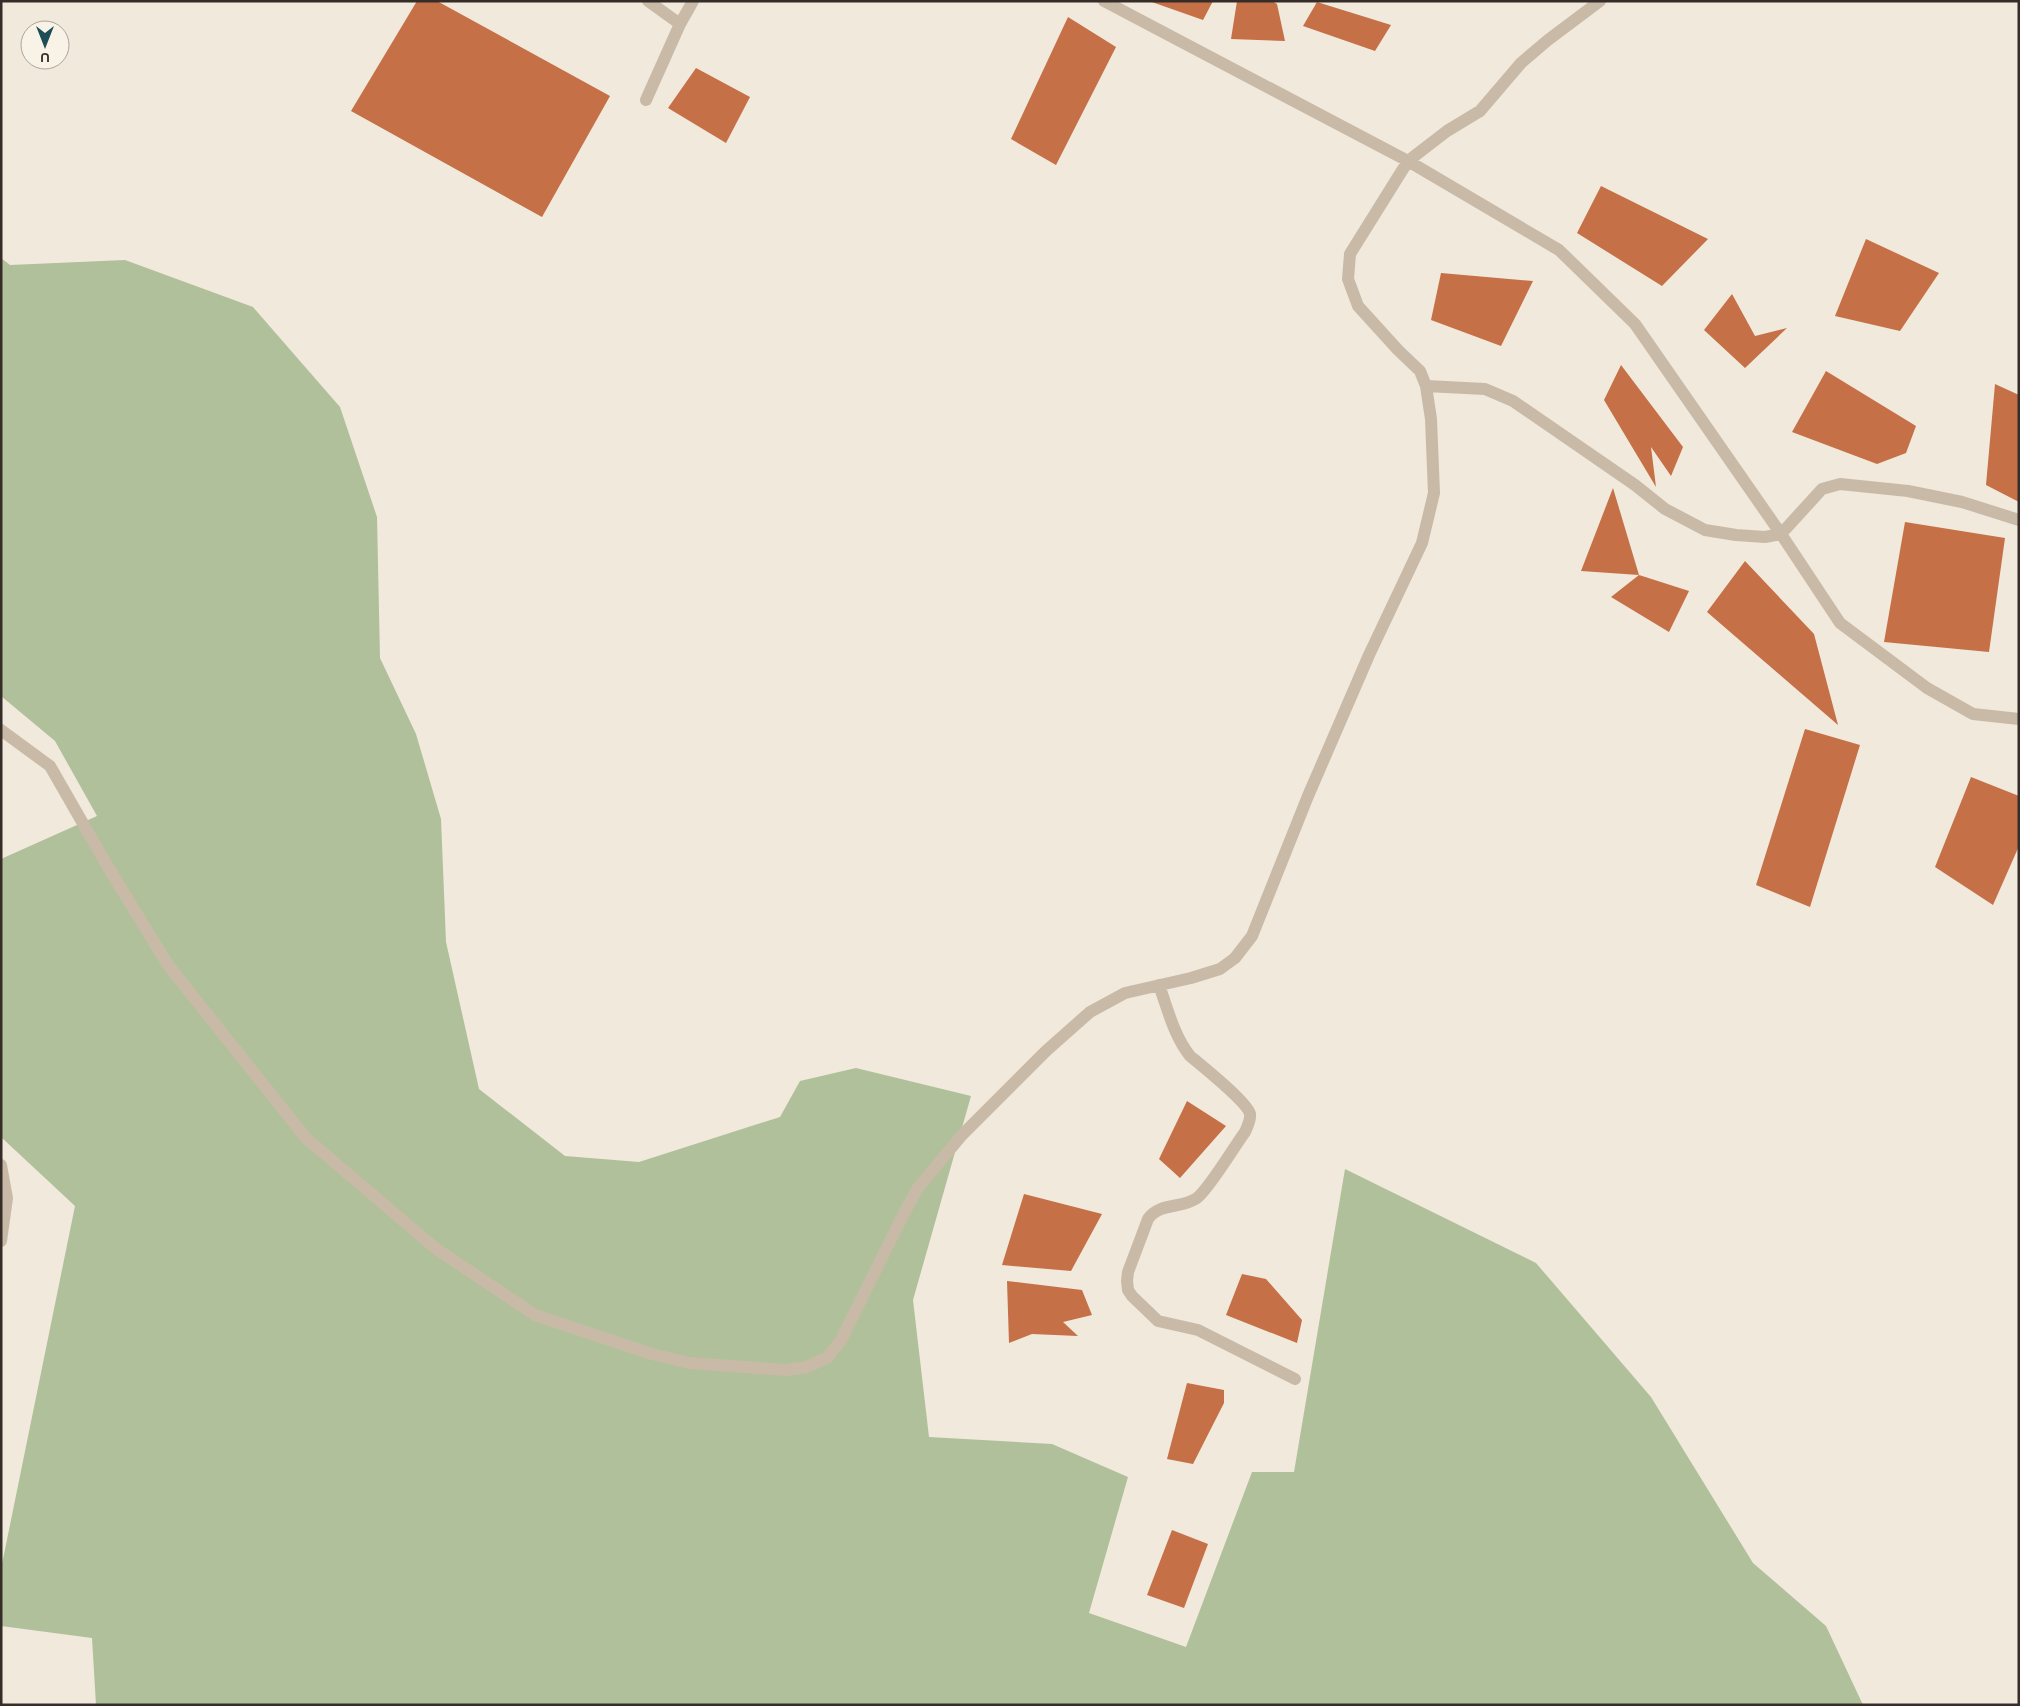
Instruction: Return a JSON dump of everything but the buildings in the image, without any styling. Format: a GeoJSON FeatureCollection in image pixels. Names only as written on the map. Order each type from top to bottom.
{"type":"FeatureCollection","features":[{"type":"Feature","properties":{"kind":"street"},"geometry":{"type":"LineString","coordinates":[[648,1],[680,24]]}},
{"type":"Feature","properties":{"kind":"street"},"geometry":{"type":"LineString","coordinates":[[646,100],[692,1]]}},
{"type":"Feature","properties":{"kind":"street"},"geometry":{"type":"LineString","coordinates":[[1104,1],[1408,161],[1559,250],[1635,324],[1840,622],[1927,688],[1972,714],[2019,719]]}},
{"type":"Feature","properties":{"kind":"street"},"geometry":{"type":"LineString","coordinates":[[1,730],[50,766],[108,867],[168,965],[306,1138],[435,1248],[535,1315],[652,1354],[690,1362],[786,1370],[807,1367],[828,1356],[841,1340],[918,1188],[962,1135],[1046,1051],[1090,1012],[1125,992],[1191,978],[1220,969],[1235,958],[1252,936],[1308,796],[1369,655],[1422,543],[1434,493],[1431,419],[1426,386],[1420,371],[1358,306],[1348,279],[1350,254],[1408,161],[1480,110],[1521,63],[1600,1]]}},
{"type":"Feature","properties":{"kind":"street"},"geometry":{"type":"LineString","coordinates":[[1426,386],[1485,389],[1513,401],[1634,485],[1665,509],[1706,530],[1765,537],[1781,534],[1822,490],[1840,484],[1908,491],[1962,502],[2019,520]]}},
{"type":"Feature","properties":{"kind":"street"},"geometry":{"type":"LineString","coordinates":[[1159,985],[1183,1048],[1244,1104],[1250,1114],[1250,1119],[1245,1132],[1197,1198],[1152,1213],[1128,1272],[1128,1290],[1158,1321],[1198,1330],[1295,1379]]}},
{"type":"Feature","properties":{"kind":"street"},"geometry":{"type":"LineString","coordinates":[[1,1165],[7,1198],[1,1241]]}},
{"type":"Feature","properties":{"kind":"green space"},"geometry":{"type":"Polygon","coordinates":[[[1,258],[10,265],[125,260],[253,307],[340,407],[377,517],[380,658],[416,734],[441,819],[446,942],[479,1089],[565,1156],[639,1162],[780,1117],[800,1081],[856,1068],[971,1096],[913,1300],[929,1437],[1052,1444],[1128,1477],[1089,1613],[1186,1647],[1252,1472],[1294,1472],[1345,1169],[1536,1263],[1651,1397],[1753,1563],[1826,1626],[1863,1705],[96,1705],[92,1638],[1,1626],[1,1569],[75,1206],[1,1137],[1,859],[97,816],[55,741],[1,696],[1,258]]]}}]}
